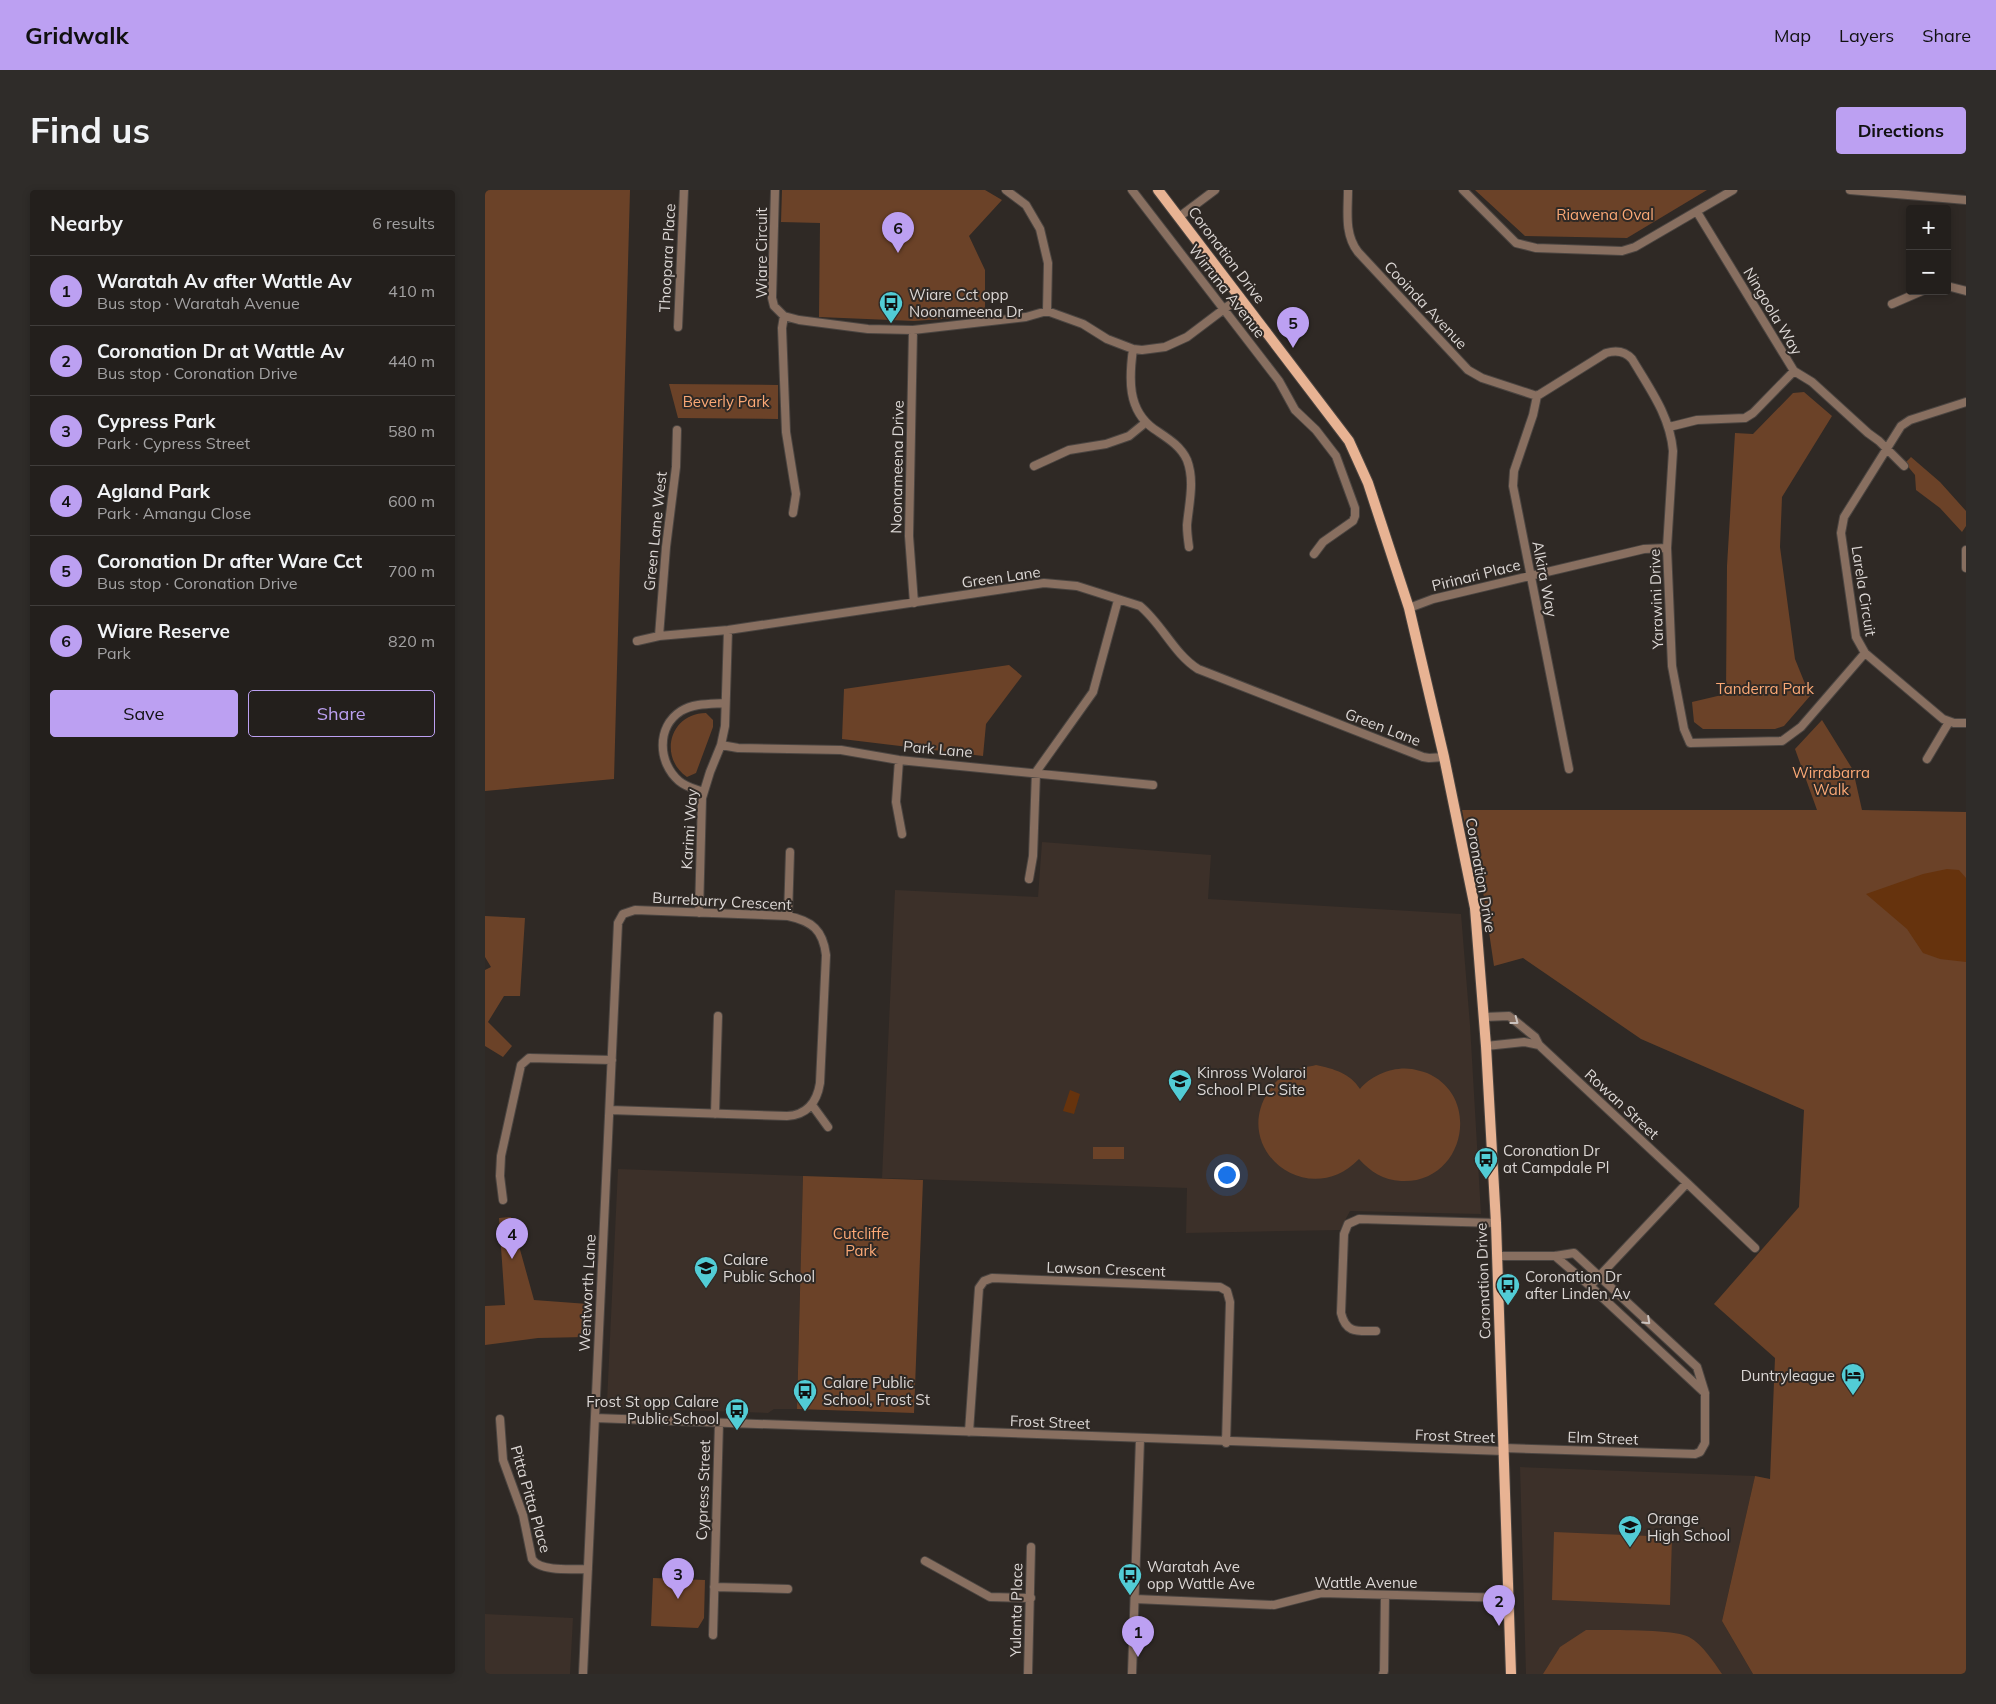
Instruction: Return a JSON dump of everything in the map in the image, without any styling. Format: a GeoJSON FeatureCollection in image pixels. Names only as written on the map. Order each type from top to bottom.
{"type":"FeatureCollection","features":[{"type":"Feature","properties":{"kind":"main road","name":"Coronation Drive"},"geometry":{"type":"LineString","coordinates":[[1158,190],[1349,441],[1368,483],[1409,608],[1444,757],[1475,908],[1486,1046],[1496,1223],[1511,1674]]}},
{"type":"Feature","properties":{"kind":"street","name":"Thoopara Place"},"geometry":{"type":"LineString","coordinates":[[678,327],[684,190]]}},
{"type":"Feature","properties":{"kind":"street","name":"Wiare Circuit"},"geometry":{"type":"LineString","coordinates":[[775,190],[772,298],[774,306],[784,316]]}},
{"type":"Feature","properties":{"kind":"street"},"geometry":{"type":"LineString","coordinates":[[1006,190],[1026,205],[1040,228],[1049,263],[1047,311]]}},
{"type":"Feature","properties":{"kind":"street","name":"Wirruna Avenue"},"geometry":{"type":"LineString","coordinates":[[1132,190],[1279,381],[1295,410],[1330,446],[1340,464],[1355,508],[1355,516],[1353,521],[1323,542],[1314,554]]}},
{"type":"Feature","properties":{"kind":"street"},"geometry":{"type":"LineString","coordinates":[[1179,217],[1215,190]]}},
{"type":"Feature","properties":{"kind":"street","name":"Cooinda Avenue"},"geometry":{"type":"LineString","coordinates":[[1348,190],[1348,233],[1358,252],[1467,370],[1482,378],[1537,396]]}},
{"type":"Feature","properties":{"kind":"street"},"geometry":{"type":"LineString","coordinates":[[1463,190],[1516,242],[1536,248],[1622,251],[1635,247],[1733,190]]}},
{"type":"Feature","properties":{"kind":"street"},"geometry":{"type":"LineString","coordinates":[[1850,190],[1966,200]]}},
{"type":"Feature","properties":{"kind":"street"},"geometry":{"type":"LineString","coordinates":[[1942,198],[1942,205]]}},
{"type":"Feature","properties":{"kind":"street","name":"Ningoola Way"},"geometry":{"type":"LineString","coordinates":[[1697,212],[1794,371],[1812,382],[1887,449]]}},
{"type":"Feature","properties":{"kind":"street"},"geometry":{"type":"LineString","coordinates":[[1951,287],[1966,291]]}},
{"type":"Feature","properties":{"kind":"street"},"geometry":{"type":"LineString","coordinates":[[1892,304],[1912,295]]}},
{"type":"Feature","properties":{"kind":"street"},"geometry":{"type":"LineString","coordinates":[[793,513],[796,494],[786,432],[782,328],[784,316],[799,320],[868,329],[913,330],[1027,318],[1047,311],[1083,324],[1107,339],[1133,349],[1153,349],[1177,342],[1197,331],[1240,297]]}},
{"type":"Feature","properties":{"kind":"street","name":"Noonameena Drive"},"geometry":{"type":"LineString","coordinates":[[913,330],[909,536],[914,604]]}},
{"type":"Feature","properties":{"kind":"street"},"geometry":{"type":"LineString","coordinates":[[1133,349],[1130,374],[1131,393],[1138,412],[1145,423],[1173,442],[1187,460],[1192,484],[1187,526],[1189,547]]}},
{"type":"Feature","properties":{"kind":"street","name":"Yarawini Drive"},"geometry":{"type":"LineString","coordinates":[[1537,396],[1607,353],[1619,351],[1629,355],[1632,359],[1662,409],[1669,427],[1673,457],[1667,548],[1673,673],[1684,729],[1690,742],[1783,741],[1801,727],[1865,653]]}},
{"type":"Feature","properties":{"kind":"street"},"geometry":{"type":"LineString","coordinates":[[1669,427],[1697,420],[1745,418],[1753,413],[1794,371]]}},
{"type":"Feature","properties":{"kind":"street","name":"Alkira Way"},"geometry":{"type":"LineString","coordinates":[[1537,396],[1533,415],[1512,481],[1569,769]]}},
{"type":"Feature","properties":{"kind":"street","name":"Larela Circuit"},"geometry":{"type":"LineString","coordinates":[[1949,722],[1865,653],[1856,637],[1841,527],[1844,517],[1904,423],[1966,402]]}},
{"type":"Feature","properties":{"kind":"street"},"geometry":{"type":"LineString","coordinates":[[1033,466],[1069,450],[1106,444],[1129,436],[1145,423]]}},
{"type":"Feature","properties":{"kind":"street","name":"Green Lane West"},"geometry":{"type":"LineString","coordinates":[[659,636],[666,547],[676,467],[677,430]]}},
{"type":"Feature","properties":{"kind":"street"},"geometry":{"type":"LineString","coordinates":[[1887,449],[1904,466]]}},
{"type":"Feature","properties":{"kind":"street","name":"Pirinari Place"},"geometry":{"type":"LineString","coordinates":[[1409,608],[1433,599],[1644,549],[1667,548]]}},
{"type":"Feature","properties":{"kind":"street"},"geometry":{"type":"LineString","coordinates":[[1966,550],[1966,568]]}},
{"type":"Feature","properties":{"kind":"street","name":"Green Lane"},"geometry":{"type":"LineString","coordinates":[[637,642],[659,636],[728,630],[914,604],[1044,583],[1077,586],[1140,606],[1189,662],[1198,669],[1423,757],[1444,757]]}},
{"type":"Feature","properties":{"kind":"street"},"geometry":{"type":"LineString","coordinates":[[1029,879],[1033,856],[1036,772],[1093,692],[1118,600]]}},
{"type":"Feature","properties":{"kind":"street","name":"Karimi Way"},"geometry":{"type":"LineString","coordinates":[[699,913],[703,792],[721,745],[725,726],[728,630]]}},
{"type":"Feature","properties":{"kind":"street"},"geometry":{"type":"LineString","coordinates":[[703,792],[682,784],[670,771],[663,756],[664,734],[668,725],[681,711],[693,706],[725,703]]}},
{"type":"Feature","properties":{"kind":"street"},"geometry":{"type":"LineString","coordinates":[[1927,759],[1949,722],[1966,723]]}},
{"type":"Feature","properties":{"kind":"street","name":"Park Lane"},"geometry":{"type":"LineString","coordinates":[[721,745],[738,748],[841,750],[899,760],[1153,785]]}},
{"type":"Feature","properties":{"kind":"street"},"geometry":{"type":"LineString","coordinates":[[899,760],[895,802],[902,834]]}},
{"type":"Feature","properties":{"kind":"street"},"geometry":{"type":"LineString","coordinates":[[788,916],[790,852]]}},
{"type":"Feature","properties":{"kind":"street","name":"Burreburry Crescent"},"geometry":{"type":"LineString","coordinates":[[623,914],[635,910],[788,916],[801,919],[817,930],[825,947],[820,1083],[817,1096],[812,1105]]}},
{"type":"Feature","properties":{"kind":"street","name":"Wentworth Lane"},"geometry":{"type":"LineString","coordinates":[[583,1674],[617,929],[619,919],[623,914]]}},
{"type":"Feature","properties":{"kind":"street"},"geometry":{"type":"LineString","coordinates":[[715,1114],[718,1016]]}},
{"type":"Feature","properties":{"kind":"street","name":"Rowan Street"},"geometry":{"type":"LineString","coordinates":[[1484,1017],[1509,1016],[1535,1037],[1539,1045],[1687,1182],[1755,1248]]}},
{"type":"Feature","properties":{"kind":"street"},"geometry":{"type":"LineString","coordinates":[[1486,1046],[1525,1042],[1539,1045]]}},
{"type":"Feature","properties":{"kind":"street"},"geometry":{"type":"LineString","coordinates":[[503,1200],[501,1156],[521,1065],[529,1058],[612,1060]]}},
{"type":"Feature","properties":{"kind":"street"},"geometry":{"type":"LineString","coordinates":[[610,1110],[793,1116],[803,1112],[812,1105],[828,1128]]}},
{"type":"Feature","properties":{"kind":"street"},"geometry":{"type":"LineString","coordinates":[[1590,1286],[1687,1182]]}},
{"type":"Feature","properties":{"kind":"street"},"geometry":{"type":"LineString","coordinates":[[1376,1332],[1351,1329],[1345,1325],[1341,1314],[1344,1234],[1348,1224],[1359,1219],[1496,1223]]}},
{"type":"Feature","properties":{"kind":"street"},"geometry":{"type":"LineString","coordinates":[[1497,1256],[1555,1256],[1574,1253],[1697,1367],[1705,1393]]}},
{"type":"Feature","properties":{"kind":"street"},"geometry":{"type":"LineString","coordinates":[[1555,1256],[1705,1393]]}},
{"type":"Feature","properties":{"kind":"street","name":"Lawson Crescent"},"geometry":{"type":"LineString","coordinates":[[969,1432],[979,1288],[984,1281],[992,1278],[1220,1287],[1227,1291],[1230,1302],[1225,1442]]}},
{"type":"Feature","properties":{"kind":"street","name":"Elm Street"},"geometry":{"type":"LineString","coordinates":[[1504,1450],[1691,1455],[1700,1452],[1705,1444],[1705,1393]]}},
{"type":"Feature","properties":{"kind":"street","name":"Frost Street"},"geometry":{"type":"LineString","coordinates":[[595,1418],[1225,1442],[1504,1450]]}},
{"type":"Feature","properties":{"kind":"street","name":"Pitta Pitta Place"},"geometry":{"type":"LineString","coordinates":[[500,1419],[503,1460],[523,1515],[534,1563],[543,1567],[588,1569]]}},
{"type":"Feature","properties":{"kind":"street","name":"Cypress Street"},"geometry":{"type":"LineString","coordinates":[[713,1634],[719,1423]]}},
{"type":"Feature","properties":{"kind":"street"},"geometry":{"type":"LineString","coordinates":[[1132,1674],[1140,1439]]}},
{"type":"Feature","properties":{"kind":"street","name":"Yulanta Place"},"geometry":{"type":"LineString","coordinates":[[1028,1674],[1031,1547]]}},
{"type":"Feature","properties":{"kind":"street"},"geometry":{"type":"LineString","coordinates":[[925,1561],[990,1597],[1031,1598]]}},
{"type":"Feature","properties":{"kind":"street"},"geometry":{"type":"LineString","coordinates":[[714,1587],[788,1589]]}},
{"type":"Feature","properties":{"kind":"street","name":"Wattle Avenue"},"geometry":{"type":"LineString","coordinates":[[1135,1600],[1274,1605],[1321,1593],[1509,1598]]}},
{"type":"Feature","properties":{"kind":"street"},"geometry":{"type":"LineString","coordinates":[[1383,1674],[1385,1595]]}},
{"type":"Feature","properties":{"kind":"shaded area","name":"Kinross Wolaroi School PLC Site"},"geometry":{"type":"Polygon","coordinates":[[[1042,842],[1211,855],[1208,899],[1461,914],[1470,1025],[1481,1214],[1350,1211],[1340,1230],[1186,1233],[1187,1188],[882,1178],[895,890],[1038,897],[1042,842]]]}},
{"type":"Feature","properties":{"kind":"shaded area"},"geometry":{"type":"Polygon","coordinates":[[[1947,869],[1959,870],[1966,878],[1966,962],[1940,959],[1923,953],[1907,929],[1866,894],[1923,874],[1947,869]]]}},
{"type":"Feature","properties":{"kind":"shaded area"},"geometry":{"type":"Polygon","coordinates":[[[1070,1090],[1080,1094],[1074,1114],[1063,1111],[1070,1090]]]}},
{"type":"Feature","properties":{"kind":"shaded area","name":"Calare Public School"},"geometry":{"type":"Polygon","coordinates":[[[618,1169],[803,1176],[797,1409],[774,1409],[768,1413],[613,1408],[607,1402],[618,1169]]]}},
{"type":"Feature","properties":{"kind":"shaded area","name":"Orange High School"},"geometry":{"type":"Polygon","coordinates":[[[1520,1467],[1755,1476],[1722,1621],[1753,1674],[1526,1674],[1520,1467]]]}},
{"type":"Feature","properties":{"kind":"shaded area"},"geometry":{"type":"Polygon","coordinates":[[[485,1614],[573,1618],[570,1674],[485,1674],[485,1614]]]}},
{"type":"Feature","properties":{"kind":"green space"},"geometry":{"type":"Polygon","coordinates":[[[485,190],[630,190],[614,779],[485,791],[485,190]]]}},
{"type":"Feature","properties":{"kind":"green space"},"geometry":{"type":"Polygon","coordinates":[[[782,190],[985,190],[1002,200],[969,236],[985,270],[985,316],[914,321],[819,317],[820,223],[781,222],[782,190]]]}},
{"type":"Feature","properties":{"kind":"green space","name":"Riawena Oval"},"geometry":{"type":"Polygon","coordinates":[[[1475,190],[1707,190],[1627,238],[1525,236],[1475,190]]]}},
{"type":"Feature","properties":{"kind":"green space","name":"Beverly Park"},"geometry":{"type":"Polygon","coordinates":[[[669,384],[778,385],[778,419],[678,418],[669,384]]]}},
{"type":"Feature","properties":{"kind":"green space","name":"Tanderra Park"},"geometry":{"type":"Polygon","coordinates":[[[1804,392],[1832,416],[1782,497],[1780,547],[1795,659],[1810,696],[1784,726],[1775,729],[1703,729],[1694,722],[1692,702],[1726,694],[1727,566],[1735,433],[1753,434],[1793,393],[1804,392]]]}},
{"type":"Feature","properties":{"kind":"green space"},"geometry":{"type":"Polygon","coordinates":[[[1911,457],[1940,482],[1966,511],[1966,526],[1962,532],[1940,508],[1916,490],[1915,475],[1905,463],[1911,457]]]}},
{"type":"Feature","properties":{"kind":"green space"},"geometry":{"type":"Polygon","coordinates":[[[1009,665],[1022,676],[986,724],[983,756],[842,739],[844,689],[1009,665]]]}},
{"type":"Feature","properties":{"kind":"green space"},"geometry":{"type":"Polygon","coordinates":[[[706,713],[713,720],[713,727],[696,773],[687,777],[678,769],[673,759],[672,738],[684,720],[694,715],[706,713]]]}},
{"type":"Feature","properties":{"kind":"green space","name":"Wirrabarra Walk"},"geometry":{"type":"Polygon","coordinates":[[[1822,720],[1853,770],[1862,810],[1966,812],[1966,1674],[1753,1674],[1722,1621],[1755,1476],[1770,1479],[1775,1358],[1714,1304],[1799,1207],[1804,1110],[1641,1039],[1523,958],[1494,966],[1474,830],[1466,830],[1462,810],[1817,810],[1795,749],[1822,720]]]}},
{"type":"Feature","properties":{"kind":"green space"},"geometry":{"type":"Polygon","coordinates":[[[485,916],[525,918],[520,996],[504,996],[488,1022],[512,1046],[503,1057],[485,1046],[485,970],[491,967],[485,957],[485,916]]]}},
{"type":"Feature","properties":{"kind":"green space"},"geometry":{"type":"Polygon","coordinates":[[[1316,1065],[1346,1075],[1360,1089],[1370,1080],[1391,1070],[1405,1068],[1427,1073],[1445,1085],[1455,1100],[1460,1119],[1459,1137],[1452,1154],[1440,1169],[1423,1178],[1401,1181],[1389,1179],[1378,1174],[1359,1159],[1339,1173],[1318,1179],[1298,1176],[1281,1167],[1267,1153],[1260,1135],[1259,1114],[1268,1092],[1279,1079],[1293,1070],[1316,1065]]]}},
{"type":"Feature","properties":{"kind":"green space"},"geometry":{"type":"Polygon","coordinates":[[[1093,1147],[1124,1147],[1124,1159],[1093,1159],[1093,1147]]]}},
{"type":"Feature","properties":{"kind":"green space","name":"Cutcliffe Park"},"geometry":{"type":"Polygon","coordinates":[[[803,1176],[923,1180],[914,1413],[797,1409],[803,1176]]]}},
{"type":"Feature","properties":{"kind":"green space"},"geometry":{"type":"Polygon","coordinates":[[[511,1217],[534,1300],[588,1304],[586,1337],[538,1338],[485,1345],[485,1306],[505,1305],[499,1218],[511,1217]]]}},
{"type":"Feature","properties":{"kind":"green space"},"geometry":{"type":"Polygon","coordinates":[[[1554,1532],[1672,1537],[1670,1605],[1552,1600],[1554,1532]]]}},
{"type":"Feature","properties":{"kind":"green space"},"geometry":{"type":"Polygon","coordinates":[[[653,1578],[705,1580],[704,1618],[698,1628],[651,1626],[653,1578]]]}},
{"type":"Feature","properties":{"kind":"green space"},"geometry":{"type":"Polygon","coordinates":[[[1586,1630],[1640,1630],[1682,1634],[1699,1644],[1722,1674],[1543,1674],[1560,1647],[1586,1630]]]}},
{"type":"Feature","properties":{"kind":"place","name":"Wiare Reserve"},"geometry":{"type":"Point","coordinates":[898,253]}},
{"type":"Feature","properties":{"kind":"place","name":"Wiare Cct opp Noonameena Dr"},"geometry":{"type":"Point","coordinates":[891,324]}},
{"type":"Feature","properties":{"kind":"place","name":"Coronation Dr after Ware Cct"},"geometry":{"type":"Point","coordinates":[1293,348]}},
{"type":"Feature","properties":{"kind":"place","name":"Kinross Wolaroi School PLC Site"},"geometry":{"type":"Point","coordinates":[1180,1102]}},
{"type":"Feature","properties":{"kind":"place","name":"Coronation Dr at Campdale Pl"},"geometry":{"type":"Point","coordinates":[1486,1180]}},
{"type":"Feature","properties":{"kind":"place","name":"Agland Park"},"geometry":{"type":"Point","coordinates":[512,1259]}},
{"type":"Feature","properties":{"kind":"place","name":"Calare Public School"},"geometry":{"type":"Point","coordinates":[706,1289]}},
{"type":"Feature","properties":{"kind":"place","name":"Coronation Dr after Linden Av"},"geometry":{"type":"Point","coordinates":[1508,1306]}},
{"type":"Feature","properties":{"kind":"place","name":"Duntryleague"},"geometry":{"type":"Point","coordinates":[1853,1396]}},
{"type":"Feature","properties":{"kind":"place","name":"Calare Public School, Frost St"},"geometry":{"type":"Point","coordinates":[805,1412]}},
{"type":"Feature","properties":{"kind":"place","name":"Frost St opp Calare Public School"},"geometry":{"type":"Point","coordinates":[737,1431]}},
{"type":"Feature","properties":{"kind":"place","name":"Orange High School"},"geometry":{"type":"Point","coordinates":[1630,1548]}},
{"type":"Feature","properties":{"kind":"place","name":"Waratah Ave opp Wattle Ave"},"geometry":{"type":"Point","coordinates":[1130,1596]}},
{"type":"Feature","properties":{"kind":"place","name":"Cypress Park"},"geometry":{"type":"Point","coordinates":[678,1599]}},
{"type":"Feature","properties":{"kind":"place","name":"Coronation Dr at Wattle Av"},"geometry":{"type":"Point","coordinates":[1499,1626]}},
{"type":"Feature","properties":{"kind":"place","name":"Waratah Av after Wattle Av"},"geometry":{"type":"Point","coordinates":[1138,1657]}}]}
